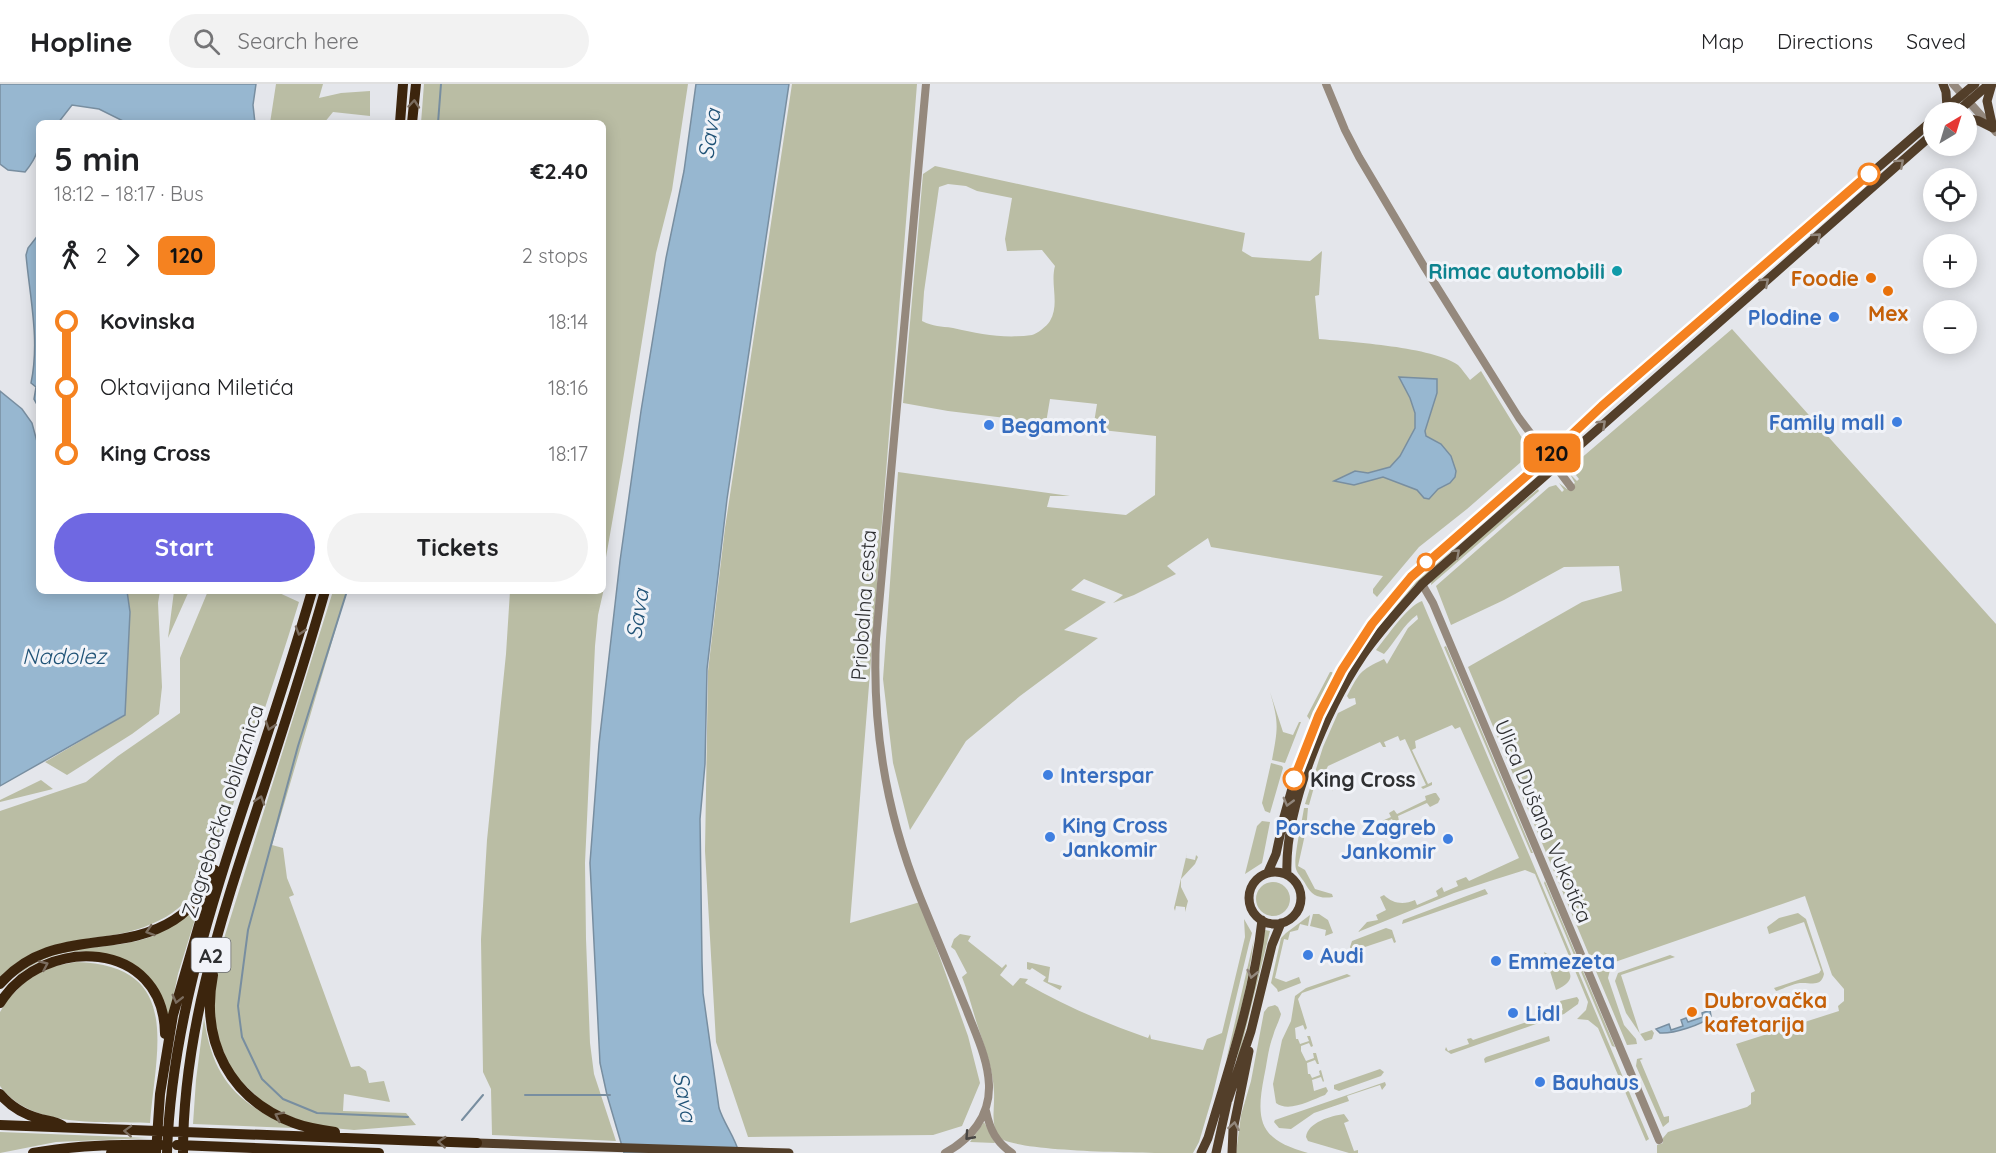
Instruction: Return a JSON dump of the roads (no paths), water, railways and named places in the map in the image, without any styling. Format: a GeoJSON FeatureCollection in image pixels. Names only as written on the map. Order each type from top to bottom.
{"type":"FeatureCollection","features":[{"type":"Feature","properties":{"kind":"highway"},"geometry":{"type":"LineString","coordinates":[[400,120],[404,84]]}},
{"type":"Feature","properties":{"kind":"highway"},"geometry":{"type":"LineString","coordinates":[[412,120],[416,84]]}},
{"type":"Feature","properties":{"kind":"highway","name":"Zagrebačka obilaznica"},"geometry":{"type":"LineString","coordinates":[[167,1153],[165,1095],[196,964],[218,882],[311,594]]}},
{"type":"Feature","properties":{"kind":"highway","name":"Zagrebačka obilaznica"},"geometry":{"type":"LineString","coordinates":[[183,1153],[186,1097],[196,1017],[208,967],[324,594]]}},
{"type":"Feature","properties":{"kind":"highway"},"geometry":{"type":"LineString","coordinates":[[162,1082],[176,1004],[210,883],[234,820],[244,807]]}},
{"type":"Feature","properties":{"kind":"highway"},"geometry":{"type":"LineString","coordinates":[[242,856],[210,986],[212,1030],[222,1062],[240,1088],[263,1108],[278,1116],[305,1127],[377,1139]]}},
{"type":"Feature","properties":{"kind":"highway"},"geometry":{"type":"LineString","coordinates":[[0,984],[20,966],[46,951],[130,937],[160,928],[187,910],[210,883]]}},
{"type":"Feature","properties":{"kind":"highway"},"geometry":{"type":"LineString","coordinates":[[0,1003],[25,975],[47,963],[72,956],[116,961],[143,978],[155,993],[163,1013],[165,1036],[162,1082],[165,1095],[156,1153]]}},
{"type":"Feature","properties":{"kind":"highway"},"geometry":{"type":"LineString","coordinates":[[0,1094],[5,1101],[25,1114],[57,1122],[65,1129]]}},
{"type":"Feature","properties":{"kind":"highway"},"geometry":{"type":"LineString","coordinates":[[0,1125],[477,1143]]}},
{"type":"Feature","properties":{"kind":"highway"},"geometry":{"type":"LineString","coordinates":[[33,1153],[96,1144],[250,1147],[379,1153]]}},
{"type":"Feature","properties":{"kind":"highway"},"geometry":{"type":"LineString","coordinates":[[111,1153],[149,1153]]}},
{"type":"Feature","properties":{"kind":"main road"},"geometry":{"type":"LineString","coordinates":[[1943,84],[1946,92],[1945,102]]}},
{"type":"Feature","properties":{"kind":"main road"},"geometry":{"type":"LineString","coordinates":[[1963,102],[1975,84]]}},
{"type":"Feature","properties":{"kind":"main road"},"geometry":{"type":"LineString","coordinates":[[1959,102],[1991,84]]}},
{"type":"Feature","properties":{"kind":"main road"},"geometry":{"type":"LineString","coordinates":[[1991,84],[1987,101],[1994,130]]}},
{"type":"Feature","properties":{"kind":"main road"},"geometry":{"type":"LineString","coordinates":[[1977,121],[1994,130]]}},
{"type":"Feature","properties":{"kind":"main road"},"geometry":{"type":"LineString","coordinates":[[1269,872],[1307,743],[1330,692],[1360,642],[1411,577],[1548,457],[1602,406],[1923,129]]}},
{"type":"Feature","properties":{"kind":"main road"},"geometry":{"type":"LineString","coordinates":[[1287,875],[1287,849],[1297,804],[1311,758],[1331,712],[1377,635],[1422,584],[1923,143]]}},
{"type":"Feature","properties":{"kind":"main road"},"geometry":{"type":"LineString","coordinates":[[1269,872],[1287,875],[1298,884],[1301,903],[1291,918],[1281,923],[1262,920],[1251,908],[1249,894],[1257,879],[1269,872]]}},
{"type":"Feature","properties":{"kind":"main road"},"geometry":{"type":"LineString","coordinates":[[1201,1153],[1208,1138],[1240,1027],[1259,944],[1262,920]]}},
{"type":"Feature","properties":{"kind":"main road"},"geometry":{"type":"LineString","coordinates":[[1228,1100],[1251,1031],[1272,945],[1281,923]]}},
{"type":"Feature","properties":{"kind":"main road"},"geometry":{"type":"LineString","coordinates":[[1216,1153],[1228,1100],[1240,1027]]}},
{"type":"Feature","properties":{"kind":"main road"},"geometry":{"type":"LineString","coordinates":[[1232,1153],[1233,1131],[1245,1080],[1251,1031]]}},
{"type":"Feature","properties":{"kind":"main road"},"geometry":{"type":"LineString","coordinates":[[477,1143],[789,1153]]}},
{"type":"Feature","properties":{"kind":"street","name":"Priobalna cesta"},"geometry":{"type":"LineString","coordinates":[[926,84],[874,678],[878,723],[890,800],[900,837],[919,895],[985,1059],[990,1088],[986,1111],[990,1128],[1002,1146],[1012,1153]]}},
{"type":"Feature","properties":{"kind":"street"},"geometry":{"type":"LineString","coordinates":[[1326,84],[1359,157],[1419,258],[1519,418],[1572,487]]}},
{"type":"Feature","properties":{"kind":"street"},"geometry":{"type":"LineString","coordinates":[[1953,84],[1994,130]]}},
{"type":"Feature","properties":{"kind":"street","name":"Ulica Dušana Vukotića"},"geometry":{"type":"LineString","coordinates":[[1422,584],[1433,603],[1659,1140]]}},
{"type":"Feature","properties":{"kind":"street","name":"Priobalna cesta"},"geometry":{"type":"LineString","coordinates":[[945,1153],[962,1143],[971,1134],[986,1111]]}},
{"type":"Feature","properties":{"kind":"water"},"geometry":{"type":"Polygon","coordinates":[[[0,84],[256,84],[253,105],[255,120],[121,120],[99,109],[72,105],[60,120],[36,120],[36,154],[25,172],[8,170],[0,164],[0,84]]]}},
{"type":"Feature","properties":{"kind":"water","name":"Sava"},"geometry":{"type":"Polygon","coordinates":[[[696,84],[789,84],[727,499],[707,669],[705,764],[700,819],[703,993],[719,1108],[739,1153],[624,1153],[600,1063],[590,863],[599,744],[620,561],[641,411],[666,258],[684,171],[696,84]]]}},
{"type":"Feature","properties":{"kind":"water"},"geometry":{"type":"Polygon","coordinates":[[[36,238],[36,387],[31,383],[35,351],[26,255],[36,238]]]}},
{"type":"Feature","properties":{"kind":"water"},"geometry":{"type":"Polygon","coordinates":[[[1399,377],[1437,379],[1437,393],[1425,431],[1426,436],[1441,444],[1451,456],[1456,471],[1450,483],[1438,489],[1429,499],[1424,498],[1417,490],[1383,477],[1354,485],[1334,481],[1355,471],[1368,473],[1390,467],[1400,456],[1415,428],[1415,413],[1399,377]]]}},
{"type":"Feature","properties":{"kind":"water","name":"Nadolez"},"geometry":{"type":"Polygon","coordinates":[[[0,391],[22,409],[32,423],[36,438],[36,594],[127,594],[130,612],[125,715],[0,786],[0,391]]]}},
{"type":"Feature","properties":{"kind":"water"},"geometry":{"type":"Polygon","coordinates":[[[1710,1010],[1711,1016],[1687,1028],[1665,1033],[1660,1033],[1656,1029],[1669,1024],[1671,1030],[1683,1026],[1681,1020],[1686,1018],[1688,1022],[1703,1017],[1702,1013],[1710,1010]]]}},
{"type":"Feature","properties":{"kind":"waterway"},"geometry":{"type":"LineString","coordinates":[[438,120],[441,84]]}},
{"type":"Feature","properties":{"kind":"waterway"},"geometry":{"type":"LineString","coordinates":[[346,594],[298,746],[248,930],[238,1006],[242,1037],[262,1079],[283,1099],[317,1113],[408,1117]]}},
{"type":"Feature","properties":{"kind":"waterway"},"geometry":{"type":"LineString","coordinates":[[462,1120],[483,1095]]}},
{"type":"Feature","properties":{"kind":"waterway"},"geometry":{"type":"LineString","coordinates":[[525,1095],[610,1095]]}},
{"type":"Feature","properties":{"kind":"place","name":"Rimac automobili"},"geometry":{"type":"Point","coordinates":[1617,271]}},
{"type":"Feature","properties":{"kind":"place","name":"Foodie"},"geometry":{"type":"Point","coordinates":[1871,278]}},
{"type":"Feature","properties":{"kind":"place","name":"Mex"},"geometry":{"type":"Point","coordinates":[1888,291]}},
{"type":"Feature","properties":{"kind":"place","name":"Plodine"},"geometry":{"type":"Point","coordinates":[1834,317]}},
{"type":"Feature","properties":{"kind":"place","name":"Family mall"},"geometry":{"type":"Point","coordinates":[1897,422]}},
{"type":"Feature","properties":{"kind":"place","name":"Begamont"},"geometry":{"type":"Point","coordinates":[989,425]}},
{"type":"Feature","properties":{"kind":"place","name":"Interspar"},"geometry":{"type":"Point","coordinates":[1048,775]}},
{"type":"Feature","properties":{"kind":"place","name":"King Cross"},"geometry":{"type":"Point","coordinates":[1294,779]}},
{"type":"Feature","properties":{"kind":"place","name":"King Cross Jankomir"},"geometry":{"type":"Point","coordinates":[1050,837]}},
{"type":"Feature","properties":{"kind":"place","name":"Porsche Zagreb Jankomir"},"geometry":{"type":"Point","coordinates":[1448,839]}},
{"type":"Feature","properties":{"kind":"place","name":"Audi"},"geometry":{"type":"Point","coordinates":[1308,955]}},
{"type":"Feature","properties":{"kind":"place","name":"Emmezeta"},"geometry":{"type":"Point","coordinates":[1496,961]}},
{"type":"Feature","properties":{"kind":"place","name":"Dubrovačka kafetarija"},"geometry":{"type":"Point","coordinates":[1692,1012]}},
{"type":"Feature","properties":{"kind":"place","name":"Lidl"},"geometry":{"type":"Point","coordinates":[1513,1013]}},
{"type":"Feature","properties":{"kind":"place","name":"Bauhaus"},"geometry":{"type":"Point","coordinates":[1540,1082]}}]}
